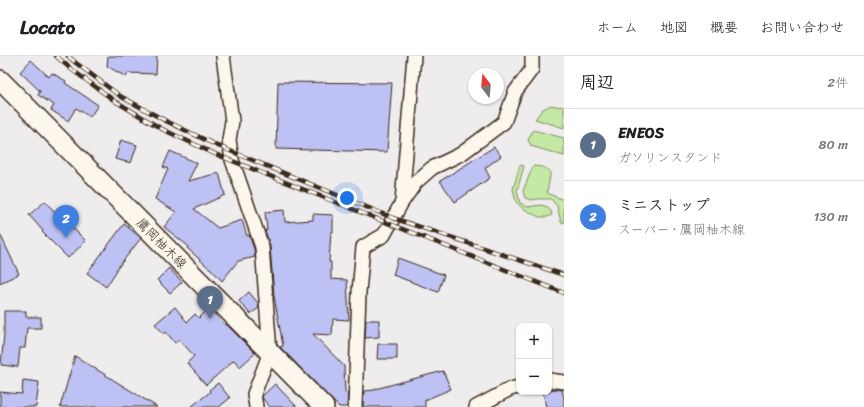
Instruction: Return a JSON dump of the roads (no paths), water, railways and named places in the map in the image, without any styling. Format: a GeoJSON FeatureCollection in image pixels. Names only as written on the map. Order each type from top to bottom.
{"type":"FeatureCollection","features":[{"type":"Feature","properties":{"kind":"main road","name":"鷹岡柚木線"},"geometry":{"type":"LineString","coordinates":[[0,80],[324,407]]}},
{"type":"Feature","properties":{"kind":"street"},"geometry":{"type":"LineString","coordinates":[[223,56],[232,121],[229,140],[232,160],[262,247],[270,352],[254,394],[256,407]]}},
{"type":"Feature","properties":{"kind":"street"},"geometry":{"type":"LineString","coordinates":[[402,202],[414,56]]}},
{"type":"Feature","properties":{"kind":"street"},"geometry":{"type":"LineString","coordinates":[[355,407],[359,292],[364,247],[384,235],[402,202],[416,182],[432,168],[461,154],[504,122],[515,92],[532,69],[532,56]]}},
{"type":"Feature","properties":{"kind":"street"},"geometry":{"type":"LineString","coordinates":[[552,380],[564,382]]}},
{"type":"Feature","properties":{"kind":"street"},"geometry":{"type":"LineString","coordinates":[[476,407],[510,389],[516,388]]}},
{"type":"Feature","properties":{"kind":"railway"},"geometry":{"type":"LineString","coordinates":[[56,56],[71,69],[115,101],[162,129],[215,154],[564,293]]}},
{"type":"Feature","properties":{"kind":"railway"},"geometry":{"type":"LineString","coordinates":[[68,56],[120,96],[166,121],[218,146],[393,218],[564,275]]}},
{"type":"Feature","properties":{"kind":"place","name":"ミニストップ"},"geometry":{"type":"Point","coordinates":[66,238]}},
{"type":"Feature","properties":{"kind":"place","name":"ENEOS"},"geometry":{"type":"Point","coordinates":[210,319]}}]}
